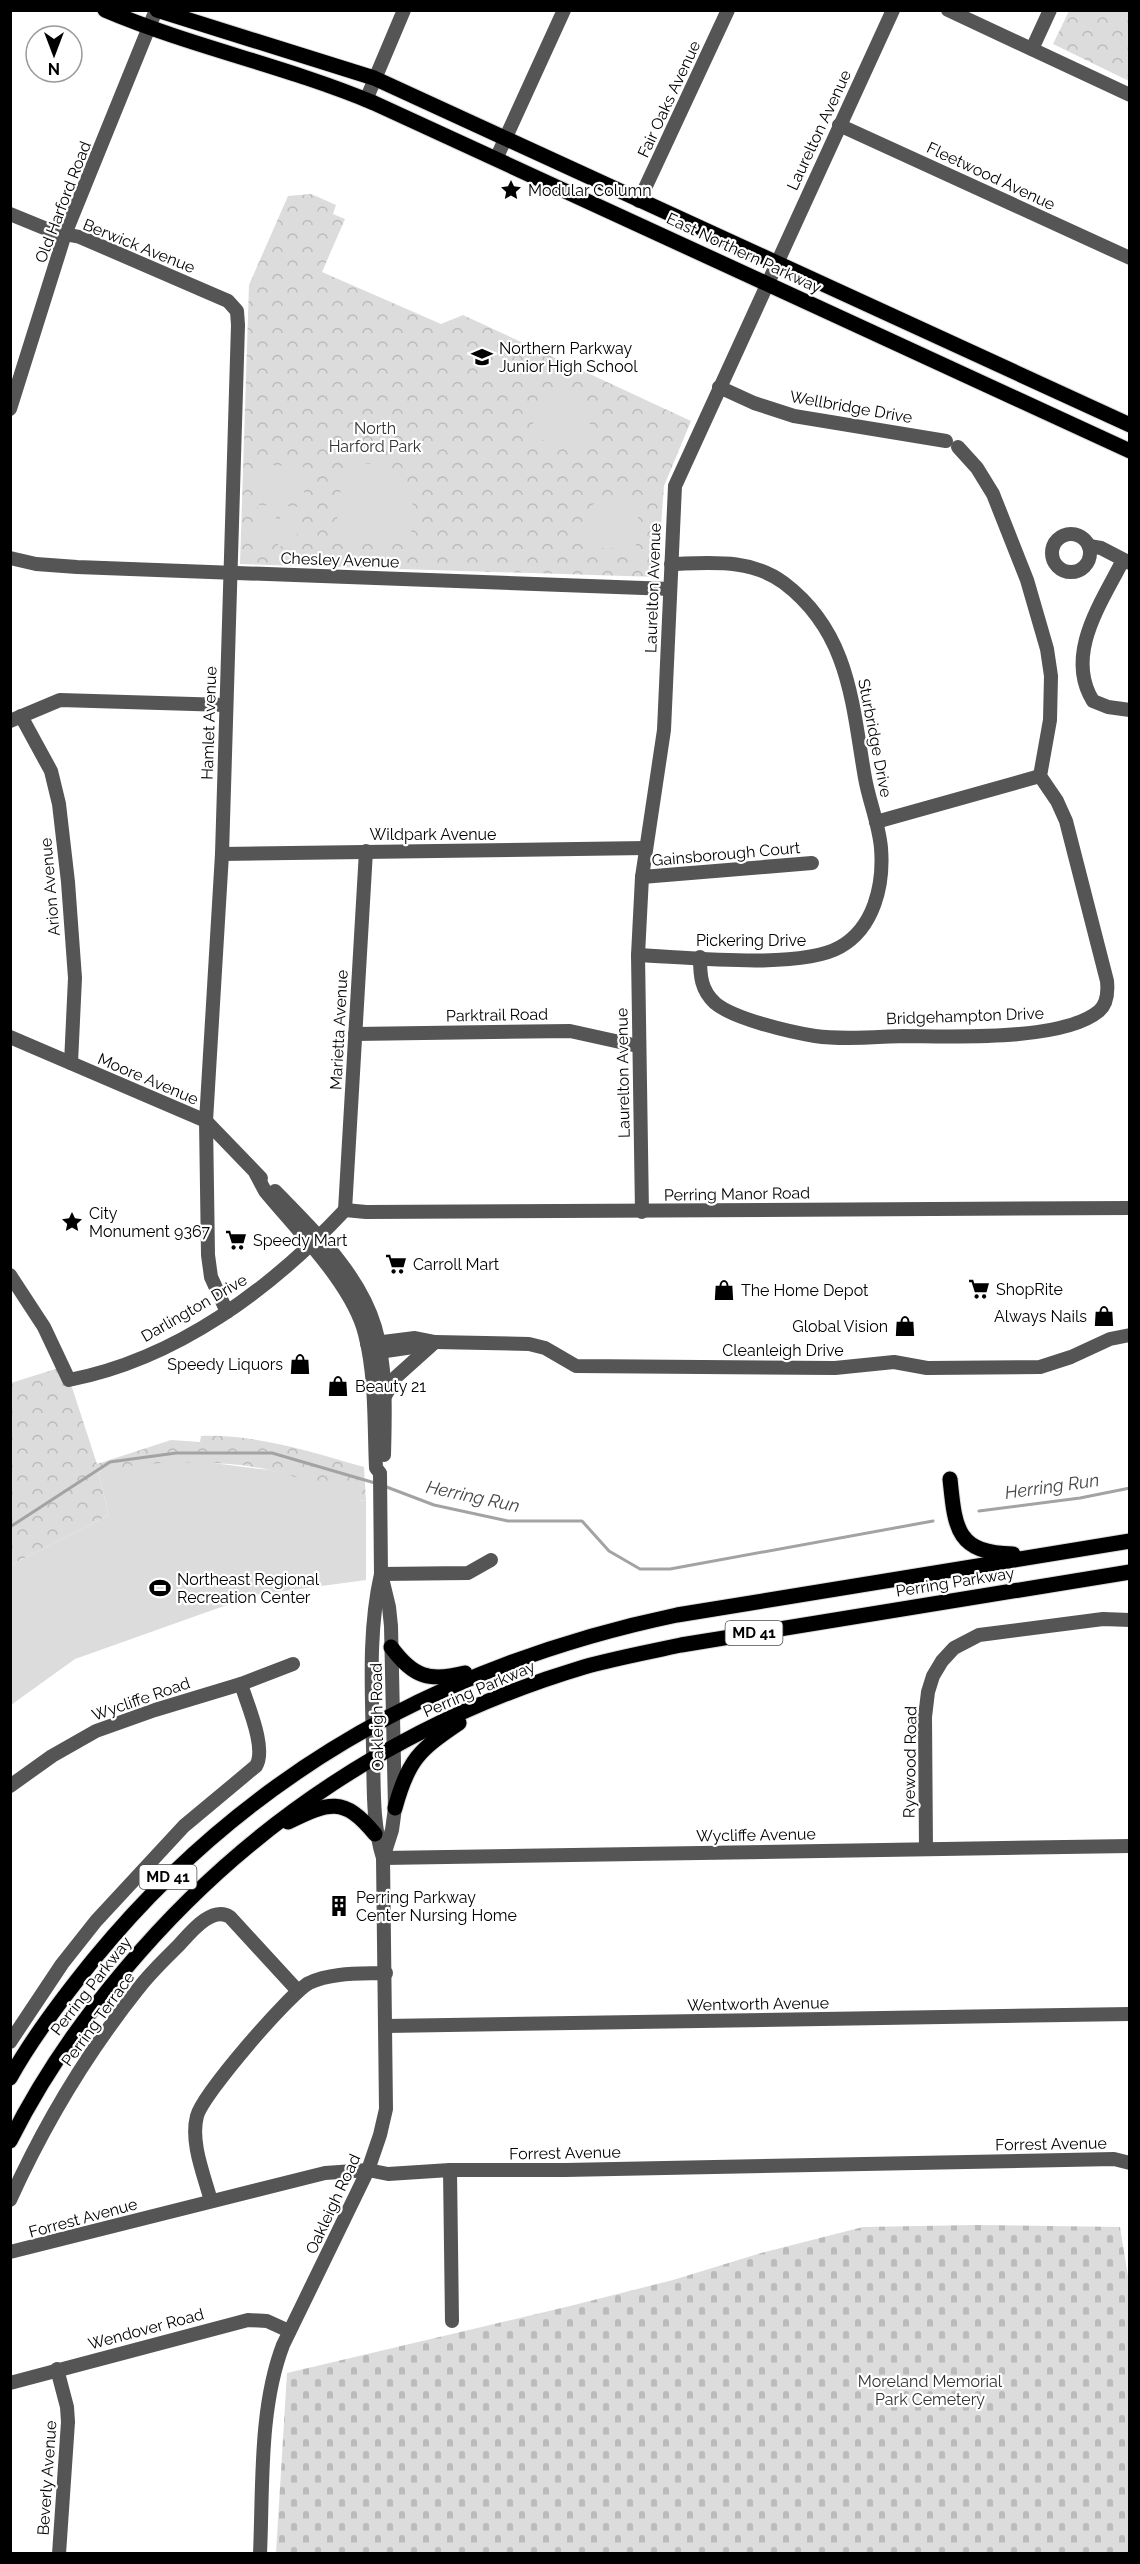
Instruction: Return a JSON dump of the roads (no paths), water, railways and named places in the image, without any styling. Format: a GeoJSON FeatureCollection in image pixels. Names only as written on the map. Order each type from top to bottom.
{"type":"FeatureCollection","features":[{"type":"Feature","properties":{"kind":"main road","name":"East Northern Parkway"},"geometry":{"type":"LineString","coordinates":[[105,10],[150,30],[320,82],[366,100],[1130,451]]}},
{"type":"Feature","properties":{"kind":"main road","name":"East Northern Parkway"},"geometry":{"type":"LineString","coordinates":[[157,10],[374,78],[1130,424]]}},
{"type":"Feature","properties":{"kind":"main road"},"geometry":{"type":"LineString","coordinates":[[950,1479],[956,1523],[969,1544],[982,1551],[1049,1554]]}},
{"type":"Feature","properties":{"kind":"main road","name":"Perring Parkway"},"geometry":{"type":"LineString","coordinates":[[10,2078],[75,1983],[112,1937],[164,1881],[241,1812],[306,1764],[393,1714],[453,1684],[535,1653],[624,1626],[677,1615],[1130,1541]]}},
{"type":"Feature","properties":{"kind":"main road","name":"Perring Parkway"},"geometry":{"type":"LineString","coordinates":[[10,2142],[41,2087],[100,1999],[169,1919],[207,1881],[259,1836],[320,1790],[394,1746],[495,1698],[584,1667],[681,1645],[1130,1572]]}},
{"type":"Feature","properties":{"kind":"main road"},"geometry":{"type":"LineString","coordinates":[[392,1647],[410,1669],[430,1677],[462,1674],[535,1653]]}},
{"type":"Feature","properties":{"kind":"main road"},"geometry":{"type":"LineString","coordinates":[[395,1808],[402,1782],[417,1755],[429,1743],[495,1698]]}},
{"type":"Feature","properties":{"kind":"main road"},"geometry":{"type":"LineString","coordinates":[[259,1836],[312,1810],[334,1806],[355,1812],[375,1833]]}},
{"type":"Feature","properties":{"kind":"street","name":"Old Harford Road"},"geometry":{"type":"LineString","coordinates":[[10,408],[65,234],[157,10]]}},
{"type":"Feature","properties":{"kind":"street"},"geometry":{"type":"LineString","coordinates":[[366,100],[404,10]]}},
{"type":"Feature","properties":{"kind":"street"},"geometry":{"type":"LineString","coordinates":[[496,159],[564,10]]}},
{"type":"Feature","properties":{"kind":"street","name":"Fair Oaks Avenue"},"geometry":{"type":"LineString","coordinates":[[639,201],[728,10]]}},
{"type":"Feature","properties":{"kind":"street","name":"Laurelton Avenue"},"geometry":{"type":"LineString","coordinates":[[642,1212],[638,955],[642,877],[664,730],[675,486],[892,10]]}},
{"type":"Feature","properties":{"kind":"street"},"geometry":{"type":"LineString","coordinates":[[948,10],[1130,94]]}},
{"type":"Feature","properties":{"kind":"street"},"geometry":{"type":"LineString","coordinates":[[1032,49],[1050,10]]}},
{"type":"Feature","properties":{"kind":"street","name":"Fleetwood Avenue"},"geometry":{"type":"LineString","coordinates":[[839,125],[1130,258]]}},
{"type":"Feature","properties":{"kind":"street","name":"Berwick Avenue"},"geometry":{"type":"LineString","coordinates":[[10,214],[46,230],[80,237],[228,302],[237,310],[238,326]]}},
{"type":"Feature","properties":{"kind":"street","name":"Hamlet Avenue"},"geometry":{"type":"LineString","coordinates":[[227,1312],[211,1277],[208,1255],[206,1122],[222,854],[238,326]]}},
{"type":"Feature","properties":{"kind":"street","name":"Wellbridge Drive"},"geometry":{"type":"LineString","coordinates":[[719,387],[754,403],[794,416],[952,444],[976,468],[993,494],[1027,580],[1047,649],[1050,676],[1050,720],[1040,776]]}},
{"type":"Feature","properties":{"kind":"street"},"geometry":{"type":"LineString","coordinates":[[1089,546],[1101,548],[1126,561],[1086,633],[1083,654],[1085,684],[1094,701],[1108,707],[1130,710]]}},
{"type":"Feature","properties":{"kind":"street","name":"Chesley Avenue"},"geometry":{"type":"LineString","coordinates":[[10,558],[56,566],[670,589]]}},
{"type":"Feature","properties":{"kind":"street","name":"Sturbridge Drive"},"geometry":{"type":"LineString","coordinates":[[671,564],[719,563],[754,567],[782,582],[808,605],[833,643],[849,682],[866,785],[876,822]]}},
{"type":"Feature","properties":{"kind":"street"},"geometry":{"type":"LineString","coordinates":[[16,719],[47,704],[71,700],[226,705]]}},
{"type":"Feature","properties":{"kind":"street","name":"Arion Avenue"},"geometry":{"type":"LineString","coordinates":[[16,719],[51,771],[59,804],[68,882],[75,978],[71,1064]]}},
{"type":"Feature","properties":{"kind":"street"},"geometry":{"type":"LineString","coordinates":[[876,822],[1040,776]]}},
{"type":"Feature","properties":{"kind":"street","name":"Bridgehampton Drive"},"geometry":{"type":"LineString","coordinates":[[700,957],[703,987],[717,1005],[734,1014],[818,1036],[1023,1033],[1058,1028],[1091,1017],[1102,1009],[1106,1000],[1107,981],[1066,821],[1057,801],[1040,776]]}},
{"type":"Feature","properties":{"kind":"street","name":"Pickering Drive"},"geometry":{"type":"LineString","coordinates":[[638,955],[788,960],[811,958],[840,947],[852,938],[873,909],[879,891],[881,847],[876,822]]}},
{"type":"Feature","properties":{"kind":"street","name":"Wildpark Avenue"},"geometry":{"type":"LineString","coordinates":[[222,854],[646,848]]}},
{"type":"Feature","properties":{"kind":"street","name":"Marietta Avenue"},"geometry":{"type":"LineString","coordinates":[[345,1210],[366,851]]}},
{"type":"Feature","properties":{"kind":"street","name":"Gainsborough Court"},"geometry":{"type":"LineString","coordinates":[[642,877],[812,863]]}},
{"type":"Feature","properties":{"kind":"street","name":"Parktrail Road"},"geometry":{"type":"LineString","coordinates":[[355,1034],[570,1031],[639,1046]]}},
{"type":"Feature","properties":{"kind":"street","name":"Moore Avenue"},"geometry":{"type":"LineString","coordinates":[[10,1037],[206,1122],[256,1174],[265,1191],[315,1241]]}},
{"type":"Feature","properties":{"kind":"street","name":"Perring Manor Road"},"geometry":{"type":"LineString","coordinates":[[345,1210],[366,1212],[642,1212],[1130,1208]]}},
{"type":"Feature","properties":{"kind":"street","name":"Darlington Drive"},"geometry":{"type":"LineString","coordinates":[[10,1275],[44,1327],[69,1380],[97,1374],[155,1352],[227,1312],[268,1284],[345,1210]]}},
{"type":"Feature","properties":{"kind":"street","name":"Oakleigh Road"},"geometry":{"type":"LineString","coordinates":[[315,1241],[354,1306],[373,1348],[385,1396],[384,1468],[380,1474]]}},
{"type":"Feature","properties":{"kind":"street","name":"Cleanleigh Drive"},"geometry":{"type":"LineString","coordinates":[[373,1348],[415,1338],[435,1342],[529,1344],[545,1348],[576,1366],[835,1368],[894,1362],[927,1368],[1018,1368],[1040,1367],[1071,1357],[1110,1339],[1130,1335]]}},
{"type":"Feature","properties":{"kind":"street"},"geometry":{"type":"LineString","coordinates":[[385,1396],[396,1377],[435,1342]]}},
{"type":"Feature","properties":{"kind":"street","name":"Oakleigh Road"},"geometry":{"type":"LineString","coordinates":[[373,1348],[376,1468],[380,1474],[381,1574],[389,1607],[394,1746],[395,1808],[392,1830],[383,1858]]}},
{"type":"Feature","properties":{"kind":"street"},"geometry":{"type":"LineString","coordinates":[[381,1574],[468,1572],[491,1560]]}},
{"type":"Feature","properties":{"kind":"street","name":"Oakleigh Road"},"geometry":{"type":"LineString","coordinates":[[260,2553],[269,2396],[273,2372],[289,2331],[368,2170],[386,2109],[383,1858],[375,1833],[372,1630],[374,1606],[381,1574]]}},
{"type":"Feature","properties":{"kind":"street","name":"Ryewood Road"},"geometry":{"type":"LineString","coordinates":[[926,1849],[928,1692],[933,1676],[942,1661],[954,1648],[979,1635],[1103,1619],[1130,1620]]}},
{"type":"Feature","properties":{"kind":"street","name":"Wycliffe Road"},"geometry":{"type":"LineString","coordinates":[[10,1786],[52,1756],[96,1731],[241,1684],[293,1664]]}},
{"type":"Feature","properties":{"kind":"street"},"geometry":{"type":"LineString","coordinates":[[10,2042],[62,1964],[96,1921],[184,1826],[256,1766],[260,1760],[260,1748],[241,1684]]}},
{"type":"Feature","properties":{"kind":"street","name":"Wycliffe Avenue"},"geometry":{"type":"LineString","coordinates":[[383,1858],[1130,1846]]}},
{"type":"Feature","properties":{"kind":"street","name":"Perring Terrace"},"geometry":{"type":"LineString","coordinates":[[10,2200],[66,2092],[105,2034],[139,1987],[191,1932],[208,1918],[214,1914],[230,1917],[298,1991]]}},
{"type":"Feature","properties":{"kind":"street"},"geometry":{"type":"LineString","coordinates":[[211,2201],[196,2135],[198,2114],[206,2098],[298,1991],[308,1984],[328,1977],[386,1973]]}},
{"type":"Feature","properties":{"kind":"street","name":"Wentworth Avenue"},"geometry":{"type":"LineString","coordinates":[[386,2026],[1130,2014]]}},
{"type":"Feature","properties":{"kind":"street","name":"Forrest Avenue"},"geometry":{"type":"LineString","coordinates":[[10,2252],[53,2243],[309,2175],[368,2170],[388,2174],[450,2170],[565,2170],[1114,2159],[1130,2163]]}},
{"type":"Feature","properties":{"kind":"street"},"geometry":{"type":"LineString","coordinates":[[450,2170],[452,2321]]}},
{"type":"Feature","properties":{"kind":"street","name":"Wendover Road"},"geometry":{"type":"LineString","coordinates":[[10,2383],[248,2320],[267,2321],[289,2331]]}},
{"type":"Feature","properties":{"kind":"street","name":"Beverly Avenue"},"geometry":{"type":"LineString","coordinates":[[57,2369],[67,2407],[68,2422],[59,2553]]}},
{"type":"Feature","properties":{"kind":"waterway","name":"Herring Run"},"geometry":{"type":"LineString","coordinates":[[10,1527],[110,1462],[176,1453],[272,1453],[375,1483]]}},
{"type":"Feature","properties":{"kind":"waterway","name":"Herring Run"},"geometry":{"type":"LineString","coordinates":[[384,1486],[434,1505],[508,1521],[582,1521],[609,1551],[640,1569],[670,1569],[933,1521]]}},
{"type":"Feature","properties":{"kind":"waterway","name":"Herring Run"},"geometry":{"type":"LineString","coordinates":[[979,1511],[1080,1498],[1130,1488]]}},
{"type":"Feature","properties":{"kind":"place","name":"Modular Column"},"geometry":{"type":"Point","coordinates":[511,190]}},
{"type":"Feature","properties":{"kind":"place","name":"Northern Parkway Junior High School"},"geometry":{"type":"Point","coordinates":[482,357]}},
{"type":"Feature","properties":{"kind":"place","name":"City Monument 9367"},"geometry":{"type":"Point","coordinates":[72,1222]}},
{"type":"Feature","properties":{"kind":"place","name":"Speedy Mart"},"geometry":{"type":"Point","coordinates":[236,1240]}},
{"type":"Feature","properties":{"kind":"place","name":"Carroll Mart"},"geometry":{"type":"Point","coordinates":[396,1264]}},
{"type":"Feature","properties":{"kind":"place","name":"ShopRite"},"geometry":{"type":"Point","coordinates":[979,1289]}},
{"type":"Feature","properties":{"kind":"place","name":"The Home Depot"},"geometry":{"type":"Point","coordinates":[724,1290]}},
{"type":"Feature","properties":{"kind":"place","name":"Always Nails"},"geometry":{"type":"Point","coordinates":[1104,1316]}},
{"type":"Feature","properties":{"kind":"place","name":"Global Vision"},"geometry":{"type":"Point","coordinates":[905,1326]}},
{"type":"Feature","properties":{"kind":"place","name":"Speedy Liquors"},"geometry":{"type":"Point","coordinates":[300,1364]}},
{"type":"Feature","properties":{"kind":"place","name":"Beauty 21"},"geometry":{"type":"Point","coordinates":[338,1386]}},
{"type":"Feature","properties":{"kind":"place","name":"Northeast Regional Recreation Center"},"geometry":{"type":"Point","coordinates":[160,1588]}},
{"type":"Feature","properties":{"kind":"place","name":"Perring Parkway Center Nursing Home"},"geometry":{"type":"Point","coordinates":[339,1906]}},
{"type":"Feature","properties":{"kind":"park label","name":"North Harford Park"},"geometry":{"type":"Point","coordinates":[375,437]}},
{"type":"Feature","properties":{"kind":"park label","name":"Moreland Memorial Park Cemetery"},"geometry":{"type":"Point","coordinates":[930,2390]}}]}
